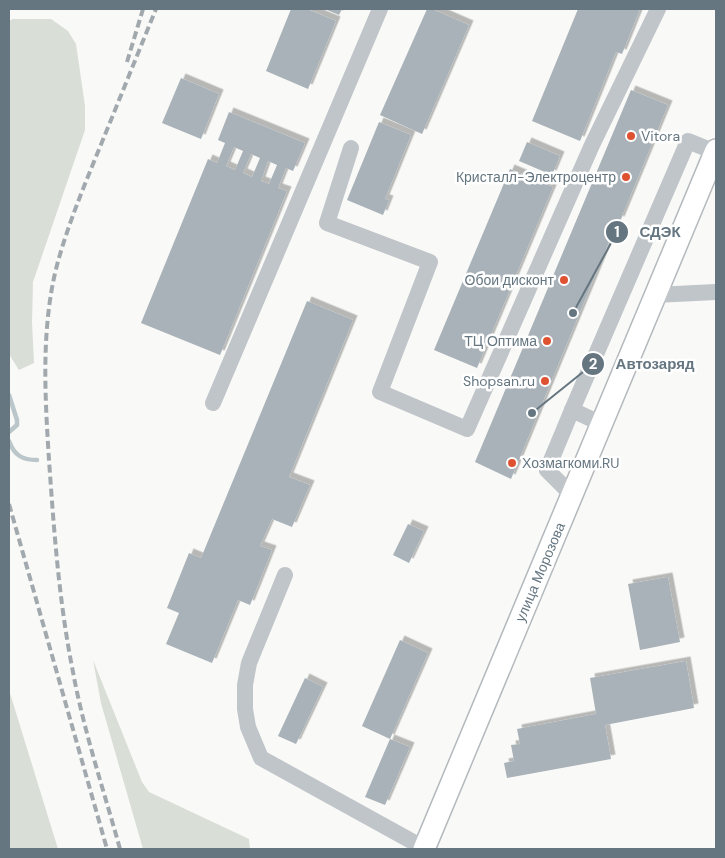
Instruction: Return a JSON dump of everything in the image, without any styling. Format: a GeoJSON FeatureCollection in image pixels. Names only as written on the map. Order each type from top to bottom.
{"type":"FeatureCollection","features":[{"type":"Feature","properties":{"kind":"main road","name":"улица Морозова"},"geometry":{"type":"LineString","coordinates":[[424,848],[716,151]]}},
{"type":"Feature","properties":{"kind":"street"},"geometry":{"type":"LineString","coordinates":[[213,404],[380,9]]}},
{"type":"Feature","properties":{"kind":"street"},"geometry":{"type":"LineString","coordinates":[[351,148],[327,223],[430,262],[380,392],[467,429],[592,145],[658,9]]}},
{"type":"Feature","properties":{"kind":"street"},"geometry":{"type":"LineString","coordinates":[[573,496],[547,470],[688,141],[716,151]]}},
{"type":"Feature","properties":{"kind":"street"},"geometry":{"type":"LineString","coordinates":[[655,295],[716,292]]}},
{"type":"Feature","properties":{"kind":"street"},"geometry":{"type":"LineString","coordinates":[[572,410],[602,424]]}},
{"type":"Feature","properties":{"kind":"street"},"geometry":{"type":"LineString","coordinates":[[285,576],[250,663],[246,685],[248,727],[262,758],[424,848]]}},
{"type":"Feature","properties":{"kind":"shaded area"},"geometry":{"type":"Polygon","coordinates":[[[13,19],[51,19],[68,31],[76,44],[85,106],[85,130],[33,282],[34,363],[19,370],[9,354],[9,21],[13,19]]]}},
{"type":"Feature","properties":{"kind":"shaded area"},"geometry":{"type":"Polygon","coordinates":[[[93,660],[142,782],[149,792],[249,839],[250,849],[143,849],[101,703],[93,660]]]}},
{"type":"Feature","properties":{"kind":"shaded area"},"geometry":{"type":"Polygon","coordinates":[[[9,690],[58,849],[9,849],[9,690]]]}},
{"type":"Feature","properties":{"kind":"building"},"geometry":{"type":"Polygon","coordinates":[[[291,9],[307,9],[336,21],[308,89],[266,71],[291,9]]]}},
{"type":"Feature","properties":{"kind":"building"},"geometry":{"type":"Polygon","coordinates":[[[325,9],[342,9],[339,15],[325,9]]]}},
{"type":"Feature","properties":{"kind":"building"},"geometry":{"type":"Polygon","coordinates":[[[427,9],[432,9],[469,25],[422,134],[380,115],[427,9]]]}},
{"type":"Feature","properties":{"kind":"building"},"geometry":{"type":"Polygon","coordinates":[[[578,9],[640,9],[622,54],[616,52],[580,141],[532,121],[578,9]]]}},
{"type":"Feature","properties":{"kind":"building"},"geometry":{"type":"Polygon","coordinates":[[[181,78],[219,94],[201,139],[162,123],[181,78]]]}},
{"type":"Feature","properties":{"kind":"building","name":"ТЦ Оптима"},"geometry":{"type":"Polygon","coordinates":[[[631,90],[668,105],[620,221],[618,220],[511,479],[475,462],[631,90]]]}},
{"type":"Feature","properties":{"kind":"building"},"geometry":{"type":"Polygon","coordinates":[[[229,112],[305,143],[293,171],[286,168],[278,188],[287,191],[220,355],[141,323],[208,159],[217,163],[225,143],[218,140],[229,112]],[[234,147],[226,166],[235,170],[243,151],[234,147]],[[251,154],[243,173],[252,177],[260,158],[251,154]],[[268,161],[261,181],[269,184],[277,165],[268,161]]]}},
{"type":"Feature","properties":{"kind":"building"},"geometry":{"type":"Polygon","coordinates":[[[379,122],[411,135],[385,199],[389,200],[383,215],[347,200],[379,122]]]}},
{"type":"Feature","properties":{"kind":"building"},"geometry":{"type":"Polygon","coordinates":[[[527,142],[560,156],[552,175],[519,161],[527,142]]]}},
{"type":"Feature","properties":{"kind":"building"},"geometry":{"type":"Polygon","coordinates":[[[510,169],[553,187],[477,368],[434,350],[510,169]]]}},
{"type":"Feature","properties":{"kind":"building"},"geometry":{"type":"Polygon","coordinates":[[[307,301],[353,320],[289,477],[310,485],[292,527],[272,519],[260,546],[272,550],[250,605],[238,600],[212,663],[166,644],[179,613],[167,608],[189,553],[201,558],[307,301]]]}},
{"type":"Feature","properties":{"kind":"building"},"geometry":{"type":"Polygon","coordinates":[[[408,524],[424,531],[409,563],[393,555],[408,524]]]}},
{"type":"Feature","properties":{"kind":"building"},"geometry":{"type":"Polygon","coordinates":[[[668,577],[680,642],[640,650],[628,584],[668,577]]]}},
{"type":"Feature","properties":{"kind":"building"},"geometry":{"type":"Polygon","coordinates":[[[400,640],[428,653],[390,739],[362,726],[400,640]]]}},
{"type":"Feature","properties":{"kind":"building"},"geometry":{"type":"Polygon","coordinates":[[[686,661],[694,708],[605,725],[611,759],[507,778],[504,763],[514,761],[511,745],[520,744],[517,729],[596,714],[590,678],[686,661]]]}},
{"type":"Feature","properties":{"kind":"building"},"geometry":{"type":"Polygon","coordinates":[[[305,678],[323,687],[296,744],[278,736],[305,678]]]}},
{"type":"Feature","properties":{"kind":"building"},"geometry":{"type":"Polygon","coordinates":[[[390,739],[410,747],[385,805],[365,797],[390,739]]]}},
{"type":"Feature","properties":{"kind":"waterway"},"geometry":{"type":"LineString","coordinates":[[9,395],[17,420],[17,425],[9,432]]}},
{"type":"Feature","properties":{"kind":"waterway"},"geometry":{"type":"LineString","coordinates":[[9,441],[13,450],[19,456],[37,460]]}},
{"type":"Feature","properties":{"kind":"railway"},"geometry":{"type":"LineString","coordinates":[[127,62],[143,9]]}},
{"type":"Feature","properties":{"kind":"railway"},"geometry":{"type":"LineString","coordinates":[[120,849],[83,717],[64,619],[55,540],[49,460],[46,412],[46,340],[51,292],[65,237],[156,9]]}},
{"type":"Feature","properties":{"kind":"railway"},"geometry":{"type":"LineString","coordinates":[[9,504],[107,849]]}},
{"type":"Feature","properties":{"kind":"place","name":"Vitora"},"geometry":{"type":"Point","coordinates":[631,136]}},
{"type":"Feature","properties":{"kind":"place","name":"Кристалл-Электроцентр"},"geometry":{"type":"Point","coordinates":[626,177]}},
{"type":"Feature","properties":{"kind":"place","name":"Обои дисконт"},"geometry":{"type":"Point","coordinates":[564,280]}},
{"type":"Feature","properties":{"kind":"place","name":"СДЭК"},"geometry":{"type":"Point","coordinates":[573,313]}},
{"type":"Feature","properties":{"kind":"place","name":"ТЦ Оптима"},"geometry":{"type":"Point","coordinates":[547,341]}},
{"type":"Feature","properties":{"kind":"place","name":"Shopsan.ru"},"geometry":{"type":"Point","coordinates":[545,381]}},
{"type":"Feature","properties":{"kind":"place","name":"Автозаряд"},"geometry":{"type":"Point","coordinates":[532,413]}},
{"type":"Feature","properties":{"kind":"place","name":"Хозмагкоми.RU"},"geometry":{"type":"Point","coordinates":[512,463]}}]}
